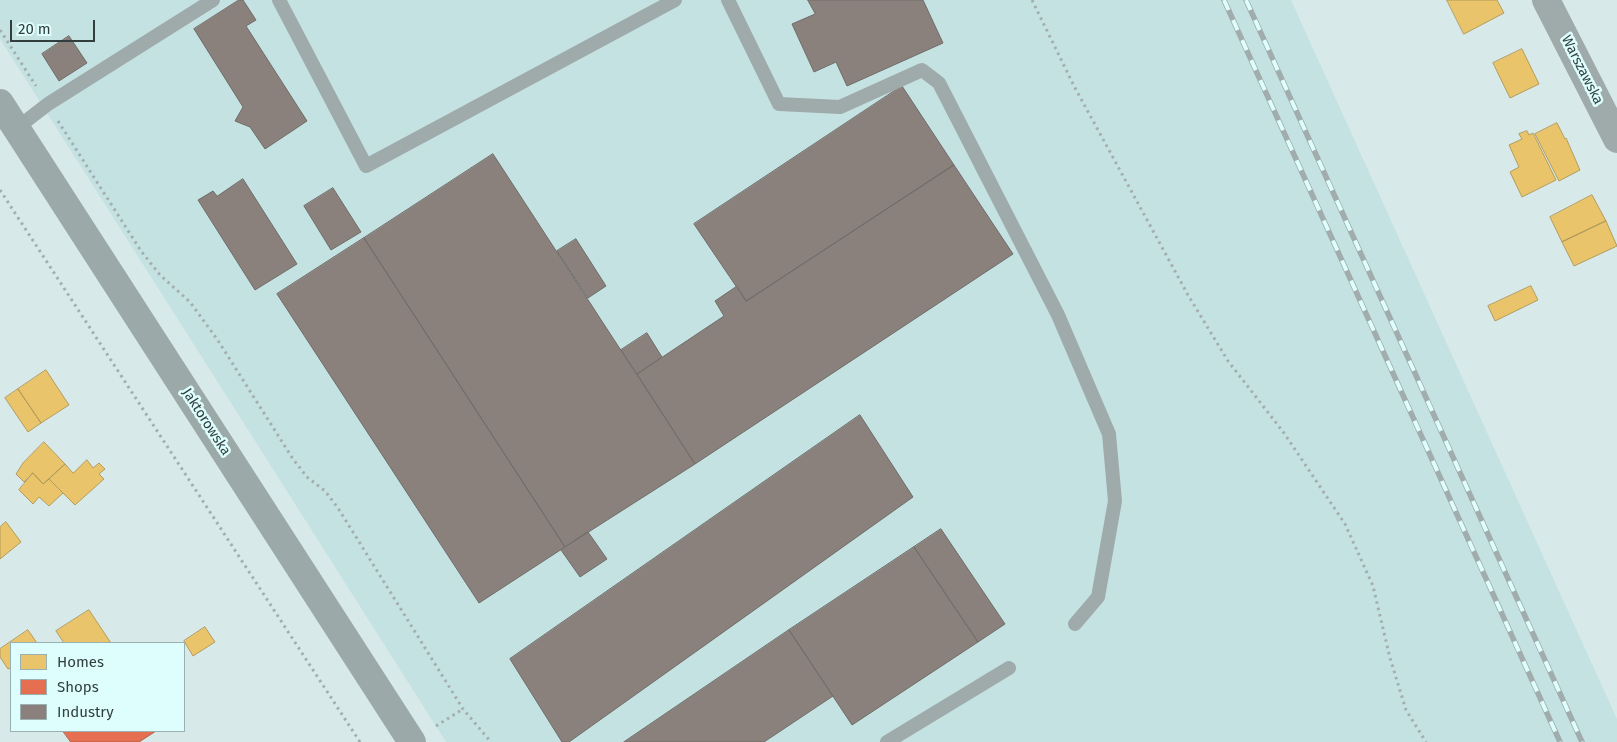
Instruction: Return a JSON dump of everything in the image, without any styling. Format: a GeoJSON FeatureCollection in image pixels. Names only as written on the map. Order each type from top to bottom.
{"type":"FeatureCollection","features":[{"type":"Feature","properties":{"kind":"main road","name":"Jaktorowska"},"geometry":{"type":"LineString","coordinates":[[0,103],[412,742]]}},
{"type":"Feature","properties":{"kind":"street","name":"Warszawska"},"geometry":{"type":"LineString","coordinates":[[1546,0],[1617,139]]}},
{"type":"Feature","properties":{"kind":"lane"},"geometry":{"type":"LineString","coordinates":[[17,128],[48,104],[213,0]]}},
{"type":"Feature","properties":{"kind":"lane"},"geometry":{"type":"LineString","coordinates":[[279,0],[366,166],[675,0]]}},
{"type":"Feature","properties":{"kind":"lane"},"geometry":{"type":"LineString","coordinates":[[728,0],[779,104],[840,107],[922,70],[939,83],[1058,315],[1110,434],[1115,500],[1100,588],[1098,597],[1075,624]]}},
{"type":"Feature","properties":{"kind":"lane"},"geometry":{"type":"LineString","coordinates":[[888,742],[1009,668]]}},
{"type":"Feature","properties":{"kind":"path"},"geometry":{"type":"LineString","coordinates":[[1032,0],[1074,86],[1188,296],[1228,361],[1284,432],[1345,524],[1373,586],[1390,658],[1406,710],[1426,742]]}},
{"type":"Feature","properties":{"kind":"path"},"geometry":{"type":"LineString","coordinates":[[0,30],[141,251],[160,275],[190,302],[217,339],[292,460],[325,491],[338,508],[463,709],[491,742]]}},
{"type":"Feature","properties":{"kind":"path"},"geometry":{"type":"LineString","coordinates":[[0,190],[360,742]]}},
{"type":"Feature","properties":{"kind":"shaded area"},"geometry":{"type":"Polygon","coordinates":[[[0,0],[1291,0],[1617,719],[1617,742],[446,742],[0,39],[0,0]]]}},
{"type":"Feature","properties":{"kind":"building: Homes"},"geometry":{"type":"Polygon","coordinates":[[[1447,0],[1497,0],[1504,13],[1464,34],[1447,0]]]}},
{"type":"Feature","properties":{"kind":"building: Homes"},"geometry":{"type":"Polygon","coordinates":[[[1522,49],[1539,84],[1510,98],[1493,63],[1522,49]]]}},
{"type":"Feature","properties":{"kind":"building: Homes"},"geometry":{"type":"Polygon","coordinates":[[[1557,123],[1580,170],[1559,181],[1535,134],[1557,123]]]}},
{"type":"Feature","properties":{"kind":"building: Homes"},"geometry":{"type":"Polygon","coordinates":[[[1527,131],[1529,135],[1533,133],[1556,180],[1522,197],[1510,172],[1519,167],[1509,145],[1522,139],[1519,134],[1527,131]]]}},
{"type":"Feature","properties":{"kind":"building: Homes"},"geometry":{"type":"Polygon","coordinates":[[[1592,195],[1606,221],[1562,242],[1550,217],[1592,195]]]}},
{"type":"Feature","properties":{"kind":"building: Homes"},"geometry":{"type":"Polygon","coordinates":[[[1606,221],[1617,246],[1574,266],[1562,242],[1606,221]]]}},
{"type":"Feature","properties":{"kind":"building: Homes"},"geometry":{"type":"Polygon","coordinates":[[[1531,286],[1538,300],[1495,321],[1488,306],[1531,286]]]}},
{"type":"Feature","properties":{"kind":"building: Homes"},"geometry":{"type":"Polygon","coordinates":[[[46,370],[69,405],[41,423],[18,389],[46,370]]]}},
{"type":"Feature","properties":{"kind":"building: Homes"},"geometry":{"type":"Polygon","coordinates":[[[18,389],[41,423],[28,432],[5,398],[18,389]]]}},
{"type":"Feature","properties":{"kind":"building: Homes"},"geometry":{"type":"Polygon","coordinates":[[[44,442],[65,464],[43,484],[33,473],[24,482],[16,474],[23,463],[44,442]]]}},
{"type":"Feature","properties":{"kind":"building: Homes"},"geometry":{"type":"Polygon","coordinates":[[[87,460],[93,468],[99,463],[105,469],[99,474],[104,479],[75,505],[49,479],[65,464],[73,473],[87,460]]]}},
{"type":"Feature","properties":{"kind":"building: Homes"},"geometry":{"type":"Polygon","coordinates":[[[33,473],[43,484],[49,479],[63,493],[49,506],[39,497],[33,504],[19,490],[33,473]]]}},
{"type":"Feature","properties":{"kind":"building: Homes"},"geometry":{"type":"Polygon","coordinates":[[[6,522],[21,542],[0,559],[0,527],[6,522]]]}},
{"type":"Feature","properties":{"kind":"building: Homes"},"geometry":{"type":"Polygon","coordinates":[[[89,610],[110,642],[63,642],[56,631],[89,610]]]}},
{"type":"Feature","properties":{"kind":"building: Homes"},"geometry":{"type":"Polygon","coordinates":[[[205,627],[215,642],[193,656],[184,641],[205,627]]]}},
{"type":"Feature","properties":{"kind":"building: Homes"},"geometry":{"type":"Polygon","coordinates":[[[28,630],[36,642],[10,642],[28,630]]]}},
{"type":"Feature","properties":{"kind":"building: Homes"},"geometry":{"type":"Polygon","coordinates":[[[10,642],[10,668],[8,669],[0,657],[0,649],[10,642]]]}},
{"type":"Feature","properties":{"kind":"building: Shops"},"geometry":{"type":"Polygon","coordinates":[[[64,732],[154,732],[139,742],[71,742],[64,732]]]}},
{"type":"Feature","properties":{"kind":"building: Industry"},"geometry":{"type":"Polygon","coordinates":[[[239,0],[243,0],[256,20],[246,26],[307,121],[265,149],[250,127],[235,121],[243,107],[194,29],[239,0]]]}},
{"type":"Feature","properties":{"kind":"building: Industry"},"geometry":{"type":"Polygon","coordinates":[[[808,0],[923,0],[943,43],[847,86],[836,62],[814,72],[792,24],[815,14],[808,0]]]}},
{"type":"Feature","properties":{"kind":"building: Industry"},"geometry":{"type":"Polygon","coordinates":[[[69,36],[87,63],[59,81],[42,54],[69,36]]]}},
{"type":"Feature","properties":{"kind":"building: Industry"},"geometry":{"type":"Polygon","coordinates":[[[902,86],[954,165],[746,301],[694,224],[902,86]]]}},
{"type":"Feature","properties":{"kind":"building: Industry"},"geometry":{"type":"Polygon","coordinates":[[[493,154],[695,464],[565,547],[364,238],[493,154]]]}},
{"type":"Feature","properties":{"kind":"building: Industry"},"geometry":{"type":"Polygon","coordinates":[[[954,165],[1013,254],[695,464],[637,374],[724,316],[715,301],[737,286],[746,301],[954,165]]]}},
{"type":"Feature","properties":{"kind":"building: Industry"},"geometry":{"type":"Polygon","coordinates":[[[243,179],[297,264],[255,290],[198,200],[213,191],[217,196],[243,179]]]}},
{"type":"Feature","properties":{"kind":"building: Industry"},"geometry":{"type":"Polygon","coordinates":[[[333,188],[361,232],[331,250],[304,206],[333,188]]]}},
{"type":"Feature","properties":{"kind":"building: Industry"},"geometry":{"type":"Polygon","coordinates":[[[364,238],[565,547],[479,603],[277,294],[364,238]]]}},
{"type":"Feature","properties":{"kind":"building: Industry"},"geometry":{"type":"Polygon","coordinates":[[[576,239],[606,286],[588,298],[557,251],[576,239]]]}},
{"type":"Feature","properties":{"kind":"building: Industry"},"geometry":{"type":"Polygon","coordinates":[[[647,333],[662,357],[637,374],[621,350],[647,333]]]}},
{"type":"Feature","properties":{"kind":"building: Industry"},"geometry":{"type":"Polygon","coordinates":[[[860,415],[913,497],[569,742],[562,742],[510,659],[860,415]]]}},
{"type":"Feature","properties":{"kind":"building: Industry"},"geometry":{"type":"Polygon","coordinates":[[[941,529],[1005,624],[978,642],[914,547],[941,529]]]}},
{"type":"Feature","properties":{"kind":"building: Industry"},"geometry":{"type":"Polygon","coordinates":[[[588,532],[607,559],[580,577],[561,550],[588,532]]]}},
{"type":"Feature","properties":{"kind":"building: Industry"},"geometry":{"type":"Polygon","coordinates":[[[914,547],[978,642],[852,725],[789,630],[914,547]]]}},
{"type":"Feature","properties":{"kind":"building: Industry"},"geometry":{"type":"Polygon","coordinates":[[[789,630],[833,696],[764,742],[624,742],[789,630]]]}},
{"type":"Feature","properties":{"kind":"railway"},"geometry":{"type":"LineString","coordinates":[[1224,0],[1560,742]]}},
{"type":"Feature","properties":{"kind":"railway"},"geometry":{"type":"LineString","coordinates":[[1246,0],[1582,742]]}}]}
